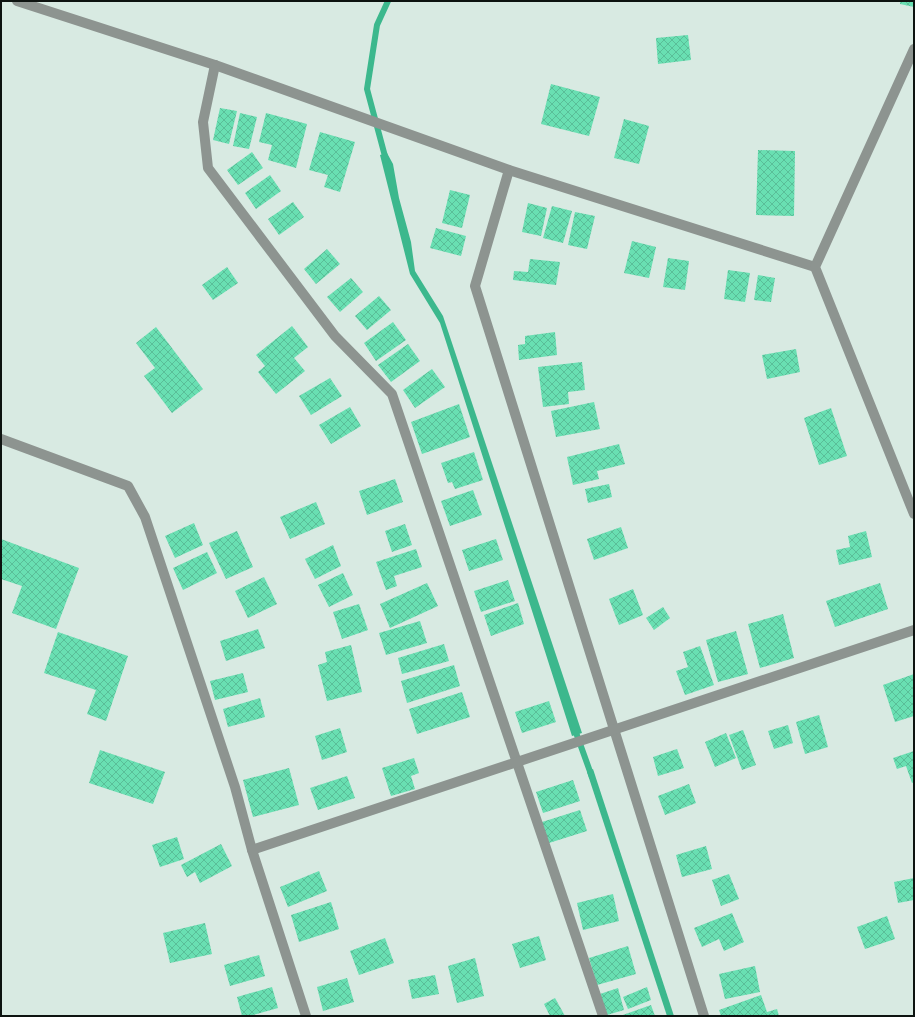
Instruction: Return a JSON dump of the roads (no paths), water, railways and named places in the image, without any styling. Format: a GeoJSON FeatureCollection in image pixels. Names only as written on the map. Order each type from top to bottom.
{"type":"FeatureCollection","features":[{"type":"Feature","properties":{"kind":"street"},"geometry":{"type":"LineString","coordinates":[[17,1],[215,65],[509,170],[814,267]]}},
{"type":"Feature","properties":{"kind":"street"},"geometry":{"type":"LineString","coordinates":[[914,49],[814,267],[914,514]]}},
{"type":"Feature","properties":{"kind":"street"},"geometry":{"type":"LineString","coordinates":[[215,65],[203,122],[208,168],[335,336],[392,394],[603,1016]]}},
{"type":"Feature","properties":{"kind":"street"},"geometry":{"type":"LineString","coordinates":[[509,170],[475,286],[704,1016]]}},
{"type":"Feature","properties":{"kind":"street"},"geometry":{"type":"LineString","coordinates":[[1,439],[128,486],[145,517],[235,787],[252,850],[306,1016]]}},
{"type":"Feature","properties":{"kind":"street"},"geometry":{"type":"LineString","coordinates":[[252,850],[516,761],[914,630]]}},
{"type":"Feature","properties":{"kind":"waterway"},"geometry":{"type":"LineString","coordinates":[[386,160],[367,89],[377,25],[388,1]]}},
{"type":"Feature","properties":{"kind":"waterway"},"geometry":{"type":"LineString","coordinates":[[574,727],[592,777]]}}]}
